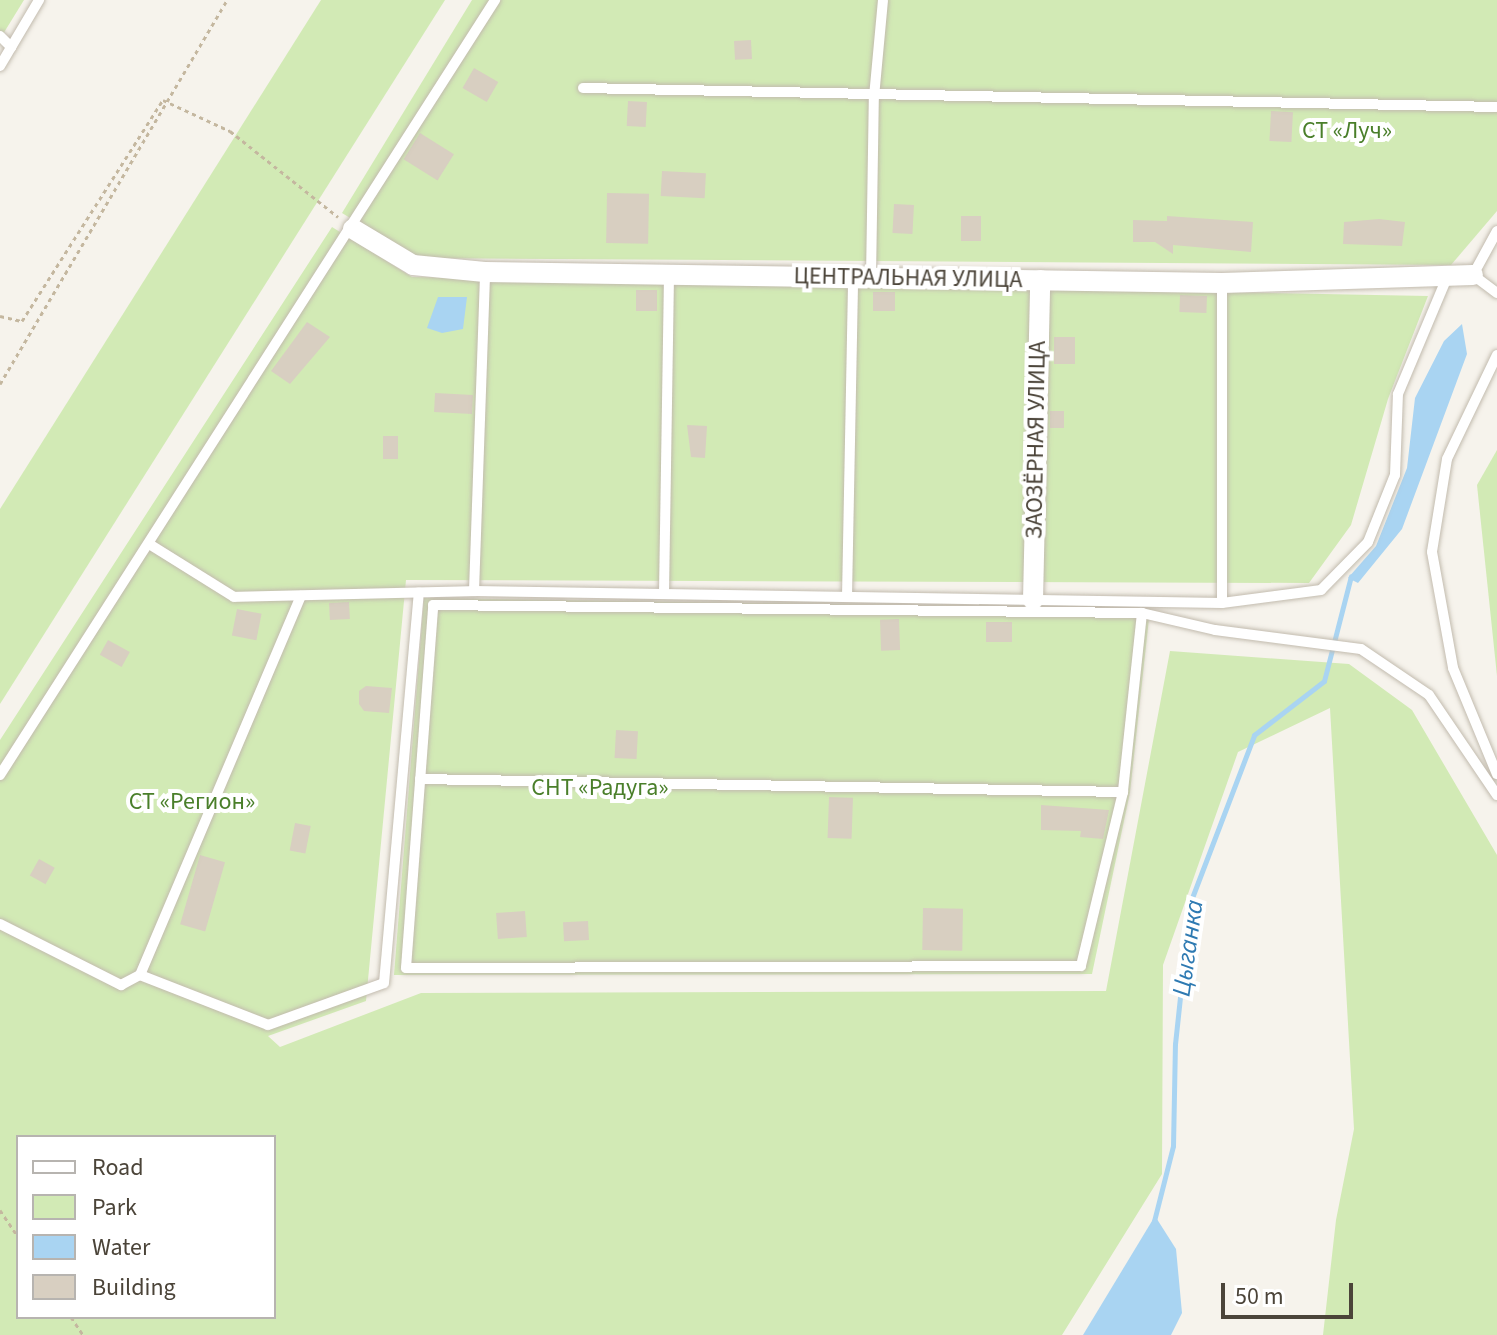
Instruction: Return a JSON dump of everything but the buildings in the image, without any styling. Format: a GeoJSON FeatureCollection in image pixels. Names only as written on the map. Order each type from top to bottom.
{"type":"FeatureCollection","features":[{"type":"Feature","properties":{"kind":"street","name":"ЦЕНТРАЛЬНАЯ УЛИЦА"},"geometry":{"type":"LineString","coordinates":[[353,229],[413,265],[485,272],[1222,283],[1449,273],[1473,275]]}},
{"type":"Feature","properties":{"kind":"street","name":"ЗАОЗЁРНАЯ УЛИЦА"},"geometry":{"type":"LineString","coordinates":[[1033,600],[1040,280]]}},
{"type":"Feature","properties":{"kind":"lane"},"geometry":{"type":"LineString","coordinates":[[0,66],[39,0]]}},
{"type":"Feature","properties":{"kind":"lane"},"geometry":{"type":"LineString","coordinates":[[0,775],[353,229],[495,0]]}},
{"type":"Feature","properties":{"kind":"lane"},"geometry":{"type":"LineString","coordinates":[[847,597],[862,278],[883,0]]}},
{"type":"Feature","properties":{"kind":"lane"},"geometry":{"type":"LineString","coordinates":[[0,36],[11,47]]}},
{"type":"Feature","properties":{"kind":"lane"},"geometry":{"type":"LineString","coordinates":[[583,88],[874,97],[1497,107]]}},
{"type":"Feature","properties":{"kind":"lane"},"geometry":{"type":"LineString","coordinates":[[1497,231],[1473,275],[1497,293]]}},
{"type":"Feature","properties":{"kind":"lane"},"geometry":{"type":"LineString","coordinates":[[474,591],[485,272]]}},
{"type":"Feature","properties":{"kind":"lane"},"geometry":{"type":"LineString","coordinates":[[149,544],[234,597],[474,591],[1222,603],[1321,590],[1368,542],[1395,475],[1398,394],[1449,273]]}},
{"type":"Feature","properties":{"kind":"lane"},"geometry":{"type":"LineString","coordinates":[[664,594],[669,275]]}},
{"type":"Feature","properties":{"kind":"lane"},"geometry":{"type":"LineString","coordinates":[[1222,283],[1222,603]]}},
{"type":"Feature","properties":{"kind":"lane"},"geometry":{"type":"LineString","coordinates":[[1497,355],[1447,459],[1432,552],[1453,668],[1497,774]]}},
{"type":"Feature","properties":{"kind":"lane"},"geometry":{"type":"LineString","coordinates":[[140,975],[268,1025],[384,983],[419,593]]}},
{"type":"Feature","properties":{"kind":"lane"},"geometry":{"type":"LineString","coordinates":[[0,924],[121,985],[140,975],[301,596]]}},
{"type":"Feature","properties":{"kind":"lane"},"geometry":{"type":"LineString","coordinates":[[1142,613],[1123,792],[1081,966],[406,968],[433,605],[1142,613],[1215,630],[1361,649],[1429,695],[1497,795]]}},
{"type":"Feature","properties":{"kind":"lane"},"geometry":{"type":"LineString","coordinates":[[420,779],[1123,792]]}},
{"type":"Feature","properties":{"kind":"path"},"geometry":{"type":"LineString","coordinates":[[0,384],[227,0]]}},
{"type":"Feature","properties":{"kind":"path"},"geometry":{"type":"LineString","coordinates":[[0,316],[22,321],[163,100],[230,131],[353,229]]}},
{"type":"Feature","properties":{"kind":"path"},"geometry":{"type":"LineString","coordinates":[[0,1210],[16,1234]]}},
{"type":"Feature","properties":{"kind":"green space"},"geometry":{"type":"Polygon","coordinates":[[[0,0],[24,0],[0,39],[0,0]]]}},
{"type":"Feature","properties":{"kind":"green space"},"geometry":{"type":"Polygon","coordinates":[[[321,0],[445,0],[0,704],[0,509],[321,0]]]}},
{"type":"Feature","properties":{"kind":"green space","name":"СТ «Луч»"},"geometry":{"type":"Polygon","coordinates":[[[472,0],[1497,0],[1497,211],[1451,265],[415,258],[342,213],[472,0]]]}},
{"type":"Feature","properties":{"kind":"green space","name":"СТ «Регион»"},"geometry":{"type":"Polygon","coordinates":[[[332,227],[412,277],[1428,296],[1388,399],[1351,525],[1309,583],[406,580],[366,1001],[268,1036],[280,1047],[421,993],[1106,991],[1170,651],[1349,664],[1412,710],[1497,855],[1497,1335],[1323,1335],[1336,1220],[1354,1129],[1330,708],[1238,752],[1163,965],[1162,1174],[1062,1335],[0,1335],[0,740],[332,227]]]}},
{"type":"Feature","properties":{"kind":"green space"},"geometry":{"type":"Polygon","coordinates":[[[1497,450],[1497,676],[1477,485],[1497,450]]]}},
{"type":"Feature","properties":{"kind":"green space","name":"СНТ «Радуга»"},"geometry":{"type":"Polygon","coordinates":[[[424,598],[1150,609],[1130,792],[1092,974],[394,975],[424,598]]]}},
{"type":"Feature","properties":{"kind":"water"},"geometry":{"type":"Polygon","coordinates":[[[438,297],[467,297],[463,329],[442,333],[427,328],[438,297]]]}},
{"type":"Feature","properties":{"kind":"water"},"geometry":{"type":"Polygon","coordinates":[[[1462,324],[1467,354],[1402,529],[1358,583],[1348,578],[1376,546],[1407,468],[1415,398],[1444,341],[1462,324]]]}},
{"type":"Feature","properties":{"kind":"water"},"geometry":{"type":"Polygon","coordinates":[[[1155,1216],[1176,1249],[1182,1313],[1171,1335],[1083,1335],[1155,1216]]]}},
{"type":"Feature","properties":{"kind":"waterway","name":"Цыганка"},"geometry":{"type":"LineString","coordinates":[[1154,1221],[1173,1146],[1175,1044],[1190,903],[1254,735],[1324,681],[1351,576]]}}]}
